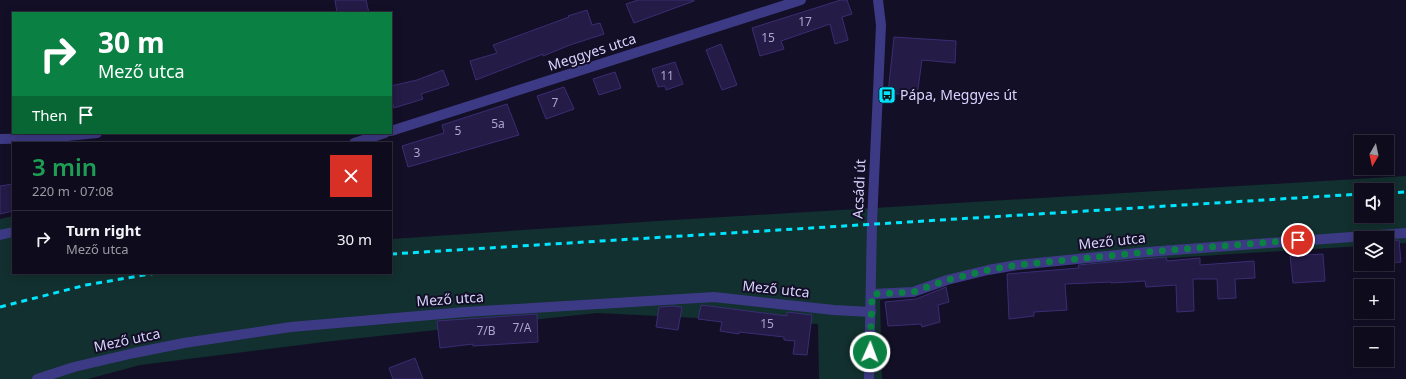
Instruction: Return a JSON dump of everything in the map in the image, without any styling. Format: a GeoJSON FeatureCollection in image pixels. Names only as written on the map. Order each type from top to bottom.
{"type":"FeatureCollection","features":[{"type":"Feature","properties":{"kind":"street","name":"Meggyes utca"},"geometry":{"type":"LineString","coordinates":[[392,131],[801,0]]}},
{"type":"Feature","properties":{"kind":"street","name":"Acsádi út"},"geometry":{"type":"LineString","coordinates":[[870,379],[872,223],[881,25],[878,0]]}},
{"type":"Feature","properties":{"kind":"street"},"geometry":{"type":"LineString","coordinates":[[0,139],[47,138],[87,134]]}},
{"type":"Feature","properties":{"kind":"street"},"geometry":{"type":"LineString","coordinates":[[357,142],[382,134]]}},
{"type":"Feature","properties":{"kind":"street"},"geometry":{"type":"LineString","coordinates":[[0,235],[12,232]]}},
{"type":"Feature","properties":{"kind":"street","name":"Mező utca"},"geometry":{"type":"LineString","coordinates":[[872,294],[913,292],[947,280],[1017,265],[1147,252],[1406,233]]}},
{"type":"Feature","properties":{"kind":"street","name":"Mező utca"},"geometry":{"type":"LineString","coordinates":[[37,379],[74,367],[184,343],[291,327],[465,312],[714,297],[834,310],[871,312]]}},
{"type":"Feature","properties":{"kind":"green space"},"geometry":{"type":"Polygon","coordinates":[[[1406,176],[1406,243],[1394,244],[1394,231],[1354,231],[1354,246],[1026,267],[992,272],[916,293],[880,300],[882,379],[819,379],[818,324],[597,313],[332,341],[140,365],[88,379],[0,379],[0,219],[12,216],[12,274],[392,274],[392,239],[657,221],[1406,176]]]}},
{"type":"Feature","properties":{"kind":"building"},"geometry":{"type":"Polygon","coordinates":[[[335,0],[366,0],[369,12],[337,12],[335,0]]]}},
{"type":"Feature","properties":{"kind":"building"},"geometry":{"type":"Polygon","coordinates":[[[638,0],[694,1],[634,23],[626,4],[638,0]]]}},
{"type":"Feature","properties":{"kind":"building"},"geometry":{"type":"Polygon","coordinates":[[[841,0],[847,0],[852,14],[842,17],[848,40],[835,44],[830,24],[781,41],[784,49],[760,56],[752,28],[841,0]]]}},
{"type":"Feature","properties":{"kind":"building"},"geometry":{"type":"Polygon","coordinates":[[[587,10],[592,25],[600,23],[604,34],[543,56],[543,54],[476,80],[470,61],[497,53],[493,45],[587,10]]]}},
{"type":"Feature","properties":{"kind":"building"},"geometry":{"type":"Polygon","coordinates":[[[894,37],[956,41],[955,63],[922,60],[917,96],[888,93],[894,37]]]}},
{"type":"Feature","properties":{"kind":"building"},"geometry":{"type":"Polygon","coordinates":[[[721,44],[737,85],[722,90],[706,50],[721,44]]]}},
{"type":"Feature","properties":{"kind":"building"},"geometry":{"type":"Polygon","coordinates":[[[675,62],[683,84],[666,90],[665,86],[658,87],[652,69],[675,62]]]}},
{"type":"Feature","properties":{"kind":"building"},"geometry":{"type":"Polygon","coordinates":[[[443,70],[449,85],[421,94],[423,99],[394,108],[392,102],[392,86],[417,80],[443,70]]]}},
{"type":"Feature","properties":{"kind":"building"},"geometry":{"type":"Polygon","coordinates":[[[615,72],[621,88],[599,95],[593,79],[615,72]]]}},
{"type":"Feature","properties":{"kind":"building"},"geometry":{"type":"Polygon","coordinates":[[[564,87],[574,109],[546,119],[537,96],[564,87]]]}},
{"type":"Feature","properties":{"kind":"building"},"geometry":{"type":"Polygon","coordinates":[[[507,104],[519,135],[408,167],[402,146],[444,133],[442,125],[507,104]]]}},
{"type":"Feature","properties":{"kind":"building"},"geometry":{"type":"Polygon","coordinates":[[[12,184],[12,211],[0,214],[0,186],[12,184]]]}},
{"type":"Feature","properties":{"kind":"building"},"geometry":{"type":"Polygon","coordinates":[[[1394,240],[1399,240],[1401,262],[1394,262],[1394,240]]]}},
{"type":"Feature","properties":{"kind":"building"},"geometry":{"type":"Polygon","coordinates":[[[1323,254],[1325,281],[1293,283],[1290,256],[1323,254]]]}},
{"type":"Feature","properties":{"kind":"building"},"geometry":{"type":"Polygon","coordinates":[[[1166,257],[1167,261],[1200,258],[1200,265],[1254,261],[1255,278],[1235,279],[1236,298],[1218,299],[1217,279],[1193,279],[1194,311],[1177,312],[1176,285],[1146,287],[1145,281],[1065,284],[1067,310],[1034,312],[1034,316],[1009,319],[1007,274],[1079,268],[1078,265],[1166,257]]]}},
{"type":"Feature","properties":{"kind":"building"},"geometry":{"type":"Polygon","coordinates":[[[946,287],[949,302],[938,305],[940,322],[922,327],[921,324],[888,326],[885,302],[916,299],[946,287]]]}},
{"type":"Feature","properties":{"kind":"building"},"geometry":{"type":"Polygon","coordinates":[[[701,305],[787,316],[787,312],[812,315],[807,355],[793,354],[795,341],[784,340],[784,337],[739,332],[739,334],[720,331],[722,322],[698,319],[701,305]]]}},
{"type":"Feature","properties":{"kind":"building"},"geometry":{"type":"Polygon","coordinates":[[[659,307],[682,307],[678,330],[656,327],[659,307]]]}},
{"type":"Feature","properties":{"kind":"building"},"geometry":{"type":"Polygon","coordinates":[[[537,314],[538,342],[473,346],[473,344],[440,348],[437,321],[537,314]]]}},
{"type":"Feature","properties":{"kind":"building"},"geometry":{"type":"Polygon","coordinates":[[[415,358],[423,379],[393,379],[389,368],[415,358]]]}},
{"type":"Feature","properties":{"kind":"railway"},"geometry":{"type":"LineString","coordinates":[[1394,193],[1406,192]]}},
{"type":"Feature","properties":{"kind":"railway"},"geometry":{"type":"LineString","coordinates":[[392,254],[1354,194]]}},
{"type":"Feature","properties":{"kind":"railway"},"geometry":{"type":"LineString","coordinates":[[0,307],[86,285],[150,274]]}},
{"type":"Feature","properties":{"kind":"place","name":"Pápa, Meggyes út"},"geometry":{"type":"Point","coordinates":[887,95]}},
{"type":"Feature","properties":{"kind":"route"},"geometry":{"type":"LineString","coordinates":[[870,352],[872,294],[913,292],[947,280],[1017,265],[1147,252],[1298,240]]}}]}
